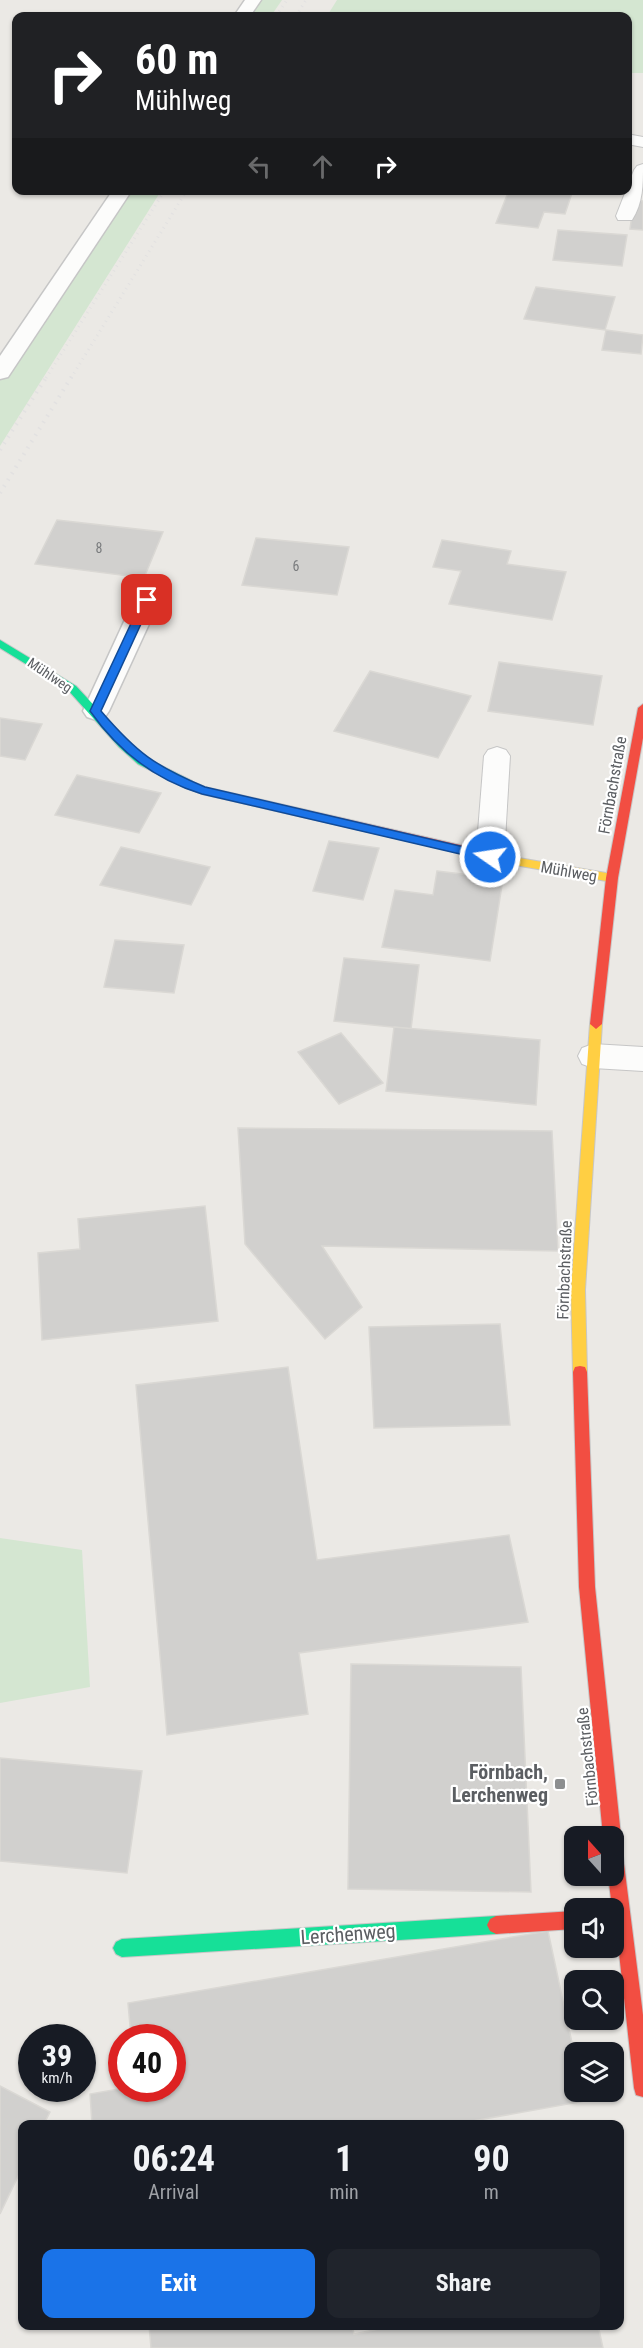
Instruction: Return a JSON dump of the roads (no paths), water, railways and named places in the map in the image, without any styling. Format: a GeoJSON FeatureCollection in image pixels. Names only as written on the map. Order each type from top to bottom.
{"type":"FeatureCollection","features":[{"type":"Feature","properties":{"kind":"street"},"geometry":{"type":"LineString","coordinates":[[0,372],[120,195]]}},
{"type":"Feature","properties":{"kind":"street"},"geometry":{"type":"LineString","coordinates":[[96,711],[147,600]]}},
{"type":"Feature","properties":{"kind":"street","name":"Mühlweg"},"geometry":{"type":"LineString","coordinates":[[0,643],[72,688],[96,711],[123,744],[142,761],[170,777],[202,790],[490,857],[612,878]]}},
{"type":"Feature","properties":{"kind":"street","name":"Förnbachstraße"},"geometry":{"type":"LineString","coordinates":[[611,1826],[587,1587],[578,1290],[593,1056],[612,878],[643,708]]}},
{"type":"Feature","properties":{"kind":"street","name":"Lerchenweg"},"geometry":{"type":"LineString","coordinates":[[122,1948],[564,1921]]}},
{"type":"Feature","properties":{"kind":"street"},"geometry":{"type":"LineString","coordinates":[[623,1958],[643,2088]]}},
{"type":"Feature","properties":{"kind":"lane"},"geometry":{"type":"LineString","coordinates":[[625,216],[643,170]]}},
{"type":"Feature","properties":{"kind":"lane"},"geometry":{"type":"LineString","coordinates":[[490,857],[497,756]]}},
{"type":"Feature","properties":{"kind":"lane"},"geometry":{"type":"LineString","coordinates":[[593,1056],[643,1059]]}},
{"type":"Feature","properties":{"kind":"railway"},"geometry":{"type":"LineString","coordinates":[[279,12],[287,0]]}},
{"type":"Feature","properties":{"kind":"railway"},"geometry":{"type":"LineString","coordinates":[[298,12],[306,0]]}},
{"type":"Feature","properties":{"kind":"railway"},"geometry":{"type":"LineString","coordinates":[[46,378],[162,195]]}},
{"type":"Feature","properties":{"kind":"railway"},"geometry":{"type":"LineString","coordinates":[[71,378],[184,195]]}},
{"type":"Feature","properties":{"kind":"railway"},"geometry":{"type":"LineString","coordinates":[[0,450],[47,376]]}},
{"type":"Feature","properties":{"kind":"railway"},"geometry":{"type":"LineString","coordinates":[[0,493],[72,376]]}},
{"type":"Feature","properties":{"kind":"place","name":"Förnbach, Lerchenweg"},"geometry":{"type":"Point","coordinates":[560,1784]}}]}
